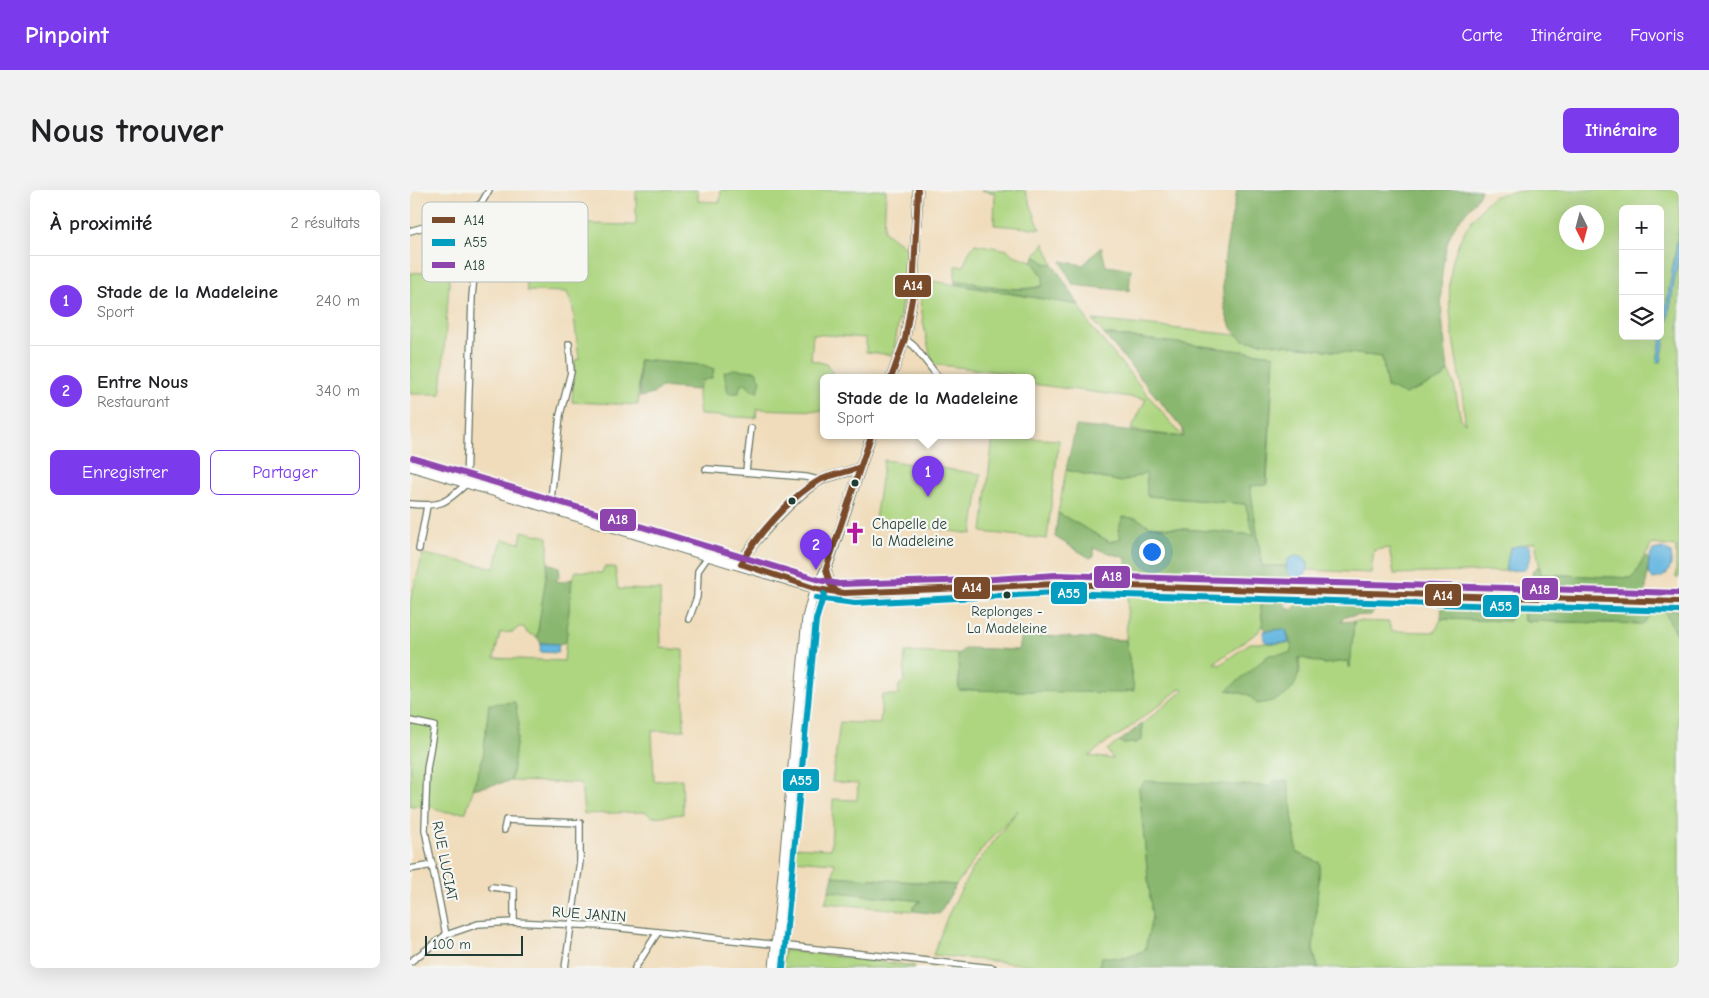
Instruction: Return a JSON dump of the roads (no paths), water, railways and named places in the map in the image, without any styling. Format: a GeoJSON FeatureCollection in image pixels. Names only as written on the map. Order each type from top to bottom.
{"type":"FeatureCollection","features":[{"type":"Feature","properties":{"kind":"main road"},"geometry":{"type":"LineString","coordinates":[[892,374],[904,339],[914,279],[918,190]]}},
{"type":"Feature","properties":{"kind":"main road"},"geometry":{"type":"LineString","coordinates":[[774,968],[807,618],[811,601],[826,569],[870,439]]}},
{"type":"Feature","properties":{"kind":"main road"},"geometry":{"type":"LineString","coordinates":[[410,466],[741,564],[817,589],[838,593],[980,589],[1002,586],[1057,584],[1288,589],[1679,602]]}},
{"type":"Feature","properties":{"kind":"main road"},"geometry":{"type":"LineString","coordinates":[[741,564],[749,550],[788,507],[818,480],[860,467]]}},
{"type":"Feature","properties":{"kind":"main road"},"geometry":{"type":"LineString","coordinates":[[826,569],[830,584],[838,593]]}},
{"type":"Feature","properties":{"kind":"street"},"geometry":{"type":"LineString","coordinates":[[483,202],[489,190]]}},
{"type":"Feature","properties":{"kind":"street"},"geometry":{"type":"LineString","coordinates":[[410,504],[427,506],[442,504],[466,484],[474,282]]}},
{"type":"Feature","properties":{"kind":"street"},"geometry":{"type":"LineString","coordinates":[[904,339],[914,346],[936,374]]}},
{"type":"Feature","properties":{"kind":"street"},"geometry":{"type":"LineString","coordinates":[[550,509],[560,415],[571,372],[569,344]]}},
{"type":"Feature","properties":{"kind":"street"},"geometry":{"type":"LineString","coordinates":[[746,470],[751,428]]}},
{"type":"Feature","properties":{"kind":"street"},"geometry":{"type":"LineString","coordinates":[[706,469],[746,470],[818,480]]}},
{"type":"Feature","properties":{"kind":"street"},"geometry":{"type":"LineString","coordinates":[[419,549],[427,506]]}},
{"type":"Feature","properties":{"kind":"street"},"geometry":{"type":"LineString","coordinates":[[689,619],[697,597],[698,572],[709,555]]}},
{"type":"Feature","properties":{"kind":"street","name":"RUE LUCIAT"},"geometry":{"type":"LineString","coordinates":[[410,721],[434,726],[427,769],[424,814],[425,830],[446,935]]}},
{"type":"Feature","properties":{"kind":"street"},"geometry":{"type":"LineString","coordinates":[[504,830],[506,820],[580,823],[580,861],[565,968]]}},
{"type":"Feature","properties":{"kind":"street"},"geometry":{"type":"LineString","coordinates":[[410,869],[433,866]]}},
{"type":"Feature","properties":{"kind":"street"},"geometry":{"type":"LineString","coordinates":[[492,887],[514,890],[514,922]]}},
{"type":"Feature","properties":{"kind":"street","name":"RUE JANIN"},"geometry":{"type":"LineString","coordinates":[[410,962],[446,935],[478,924],[514,922],[572,924],[658,932],[993,968]]}},
{"type":"Feature","properties":{"kind":"street"},"geometry":{"type":"LineString","coordinates":[[635,968],[658,932]]}},
{"type":"Feature","properties":{"kind":"street"},"geometry":{"type":"LineString","coordinates":[[918,968],[923,961]]}},
{"type":"Feature","properties":{"kind":"water"},"geometry":{"type":"Polygon","coordinates":[[[1679,228],[1679,254],[1661,362],[1657,362],[1661,340],[1664,340],[1664,319],[1679,228]]]}},
{"type":"Feature","properties":{"kind":"water"},"geometry":{"type":"Polygon","coordinates":[[[1525,544],[1530,547],[1531,555],[1525,570],[1505,571],[1510,548],[1525,544]]]}},
{"type":"Feature","properties":{"kind":"water"},"geometry":{"type":"Polygon","coordinates":[[[1663,548],[1671,553],[1670,568],[1662,577],[1653,579],[1648,573],[1649,559],[1653,550],[1663,548]]]}},
{"type":"Feature","properties":{"kind":"water"},"geometry":{"type":"Polygon","coordinates":[[[1297,556],[1307,563],[1308,567],[1301,577],[1297,578],[1287,571],[1286,567],[1293,557],[1297,556]]]}},
{"type":"Feature","properties":{"kind":"water"},"geometry":{"type":"Polygon","coordinates":[[[1286,629],[1289,643],[1268,643],[1264,640],[1264,631],[1286,629]]]}},
{"type":"Feature","properties":{"kind":"water"},"geometry":{"type":"Polygon","coordinates":[[[541,643],[559,644],[558,653],[540,652],[541,643]]]}},
{"type":"Feature","properties":{"kind":"place","name":"Stade de la Madeleine"},"geometry":{"type":"Point","coordinates":[928,497]}},
{"type":"Feature","properties":{"kind":"place","name":"Chapelle de la Madeleine"},"geometry":{"type":"Point","coordinates":[855,533]}},
{"type":"Feature","properties":{"kind":"place","name":"Entre Nous"},"geometry":{"type":"Point","coordinates":[816,570]}},
{"type":"Feature","properties":{"kind":"place","name":"Replonges - La Madeleine"},"geometry":{"type":"Point","coordinates":[1007,595]}}]}
